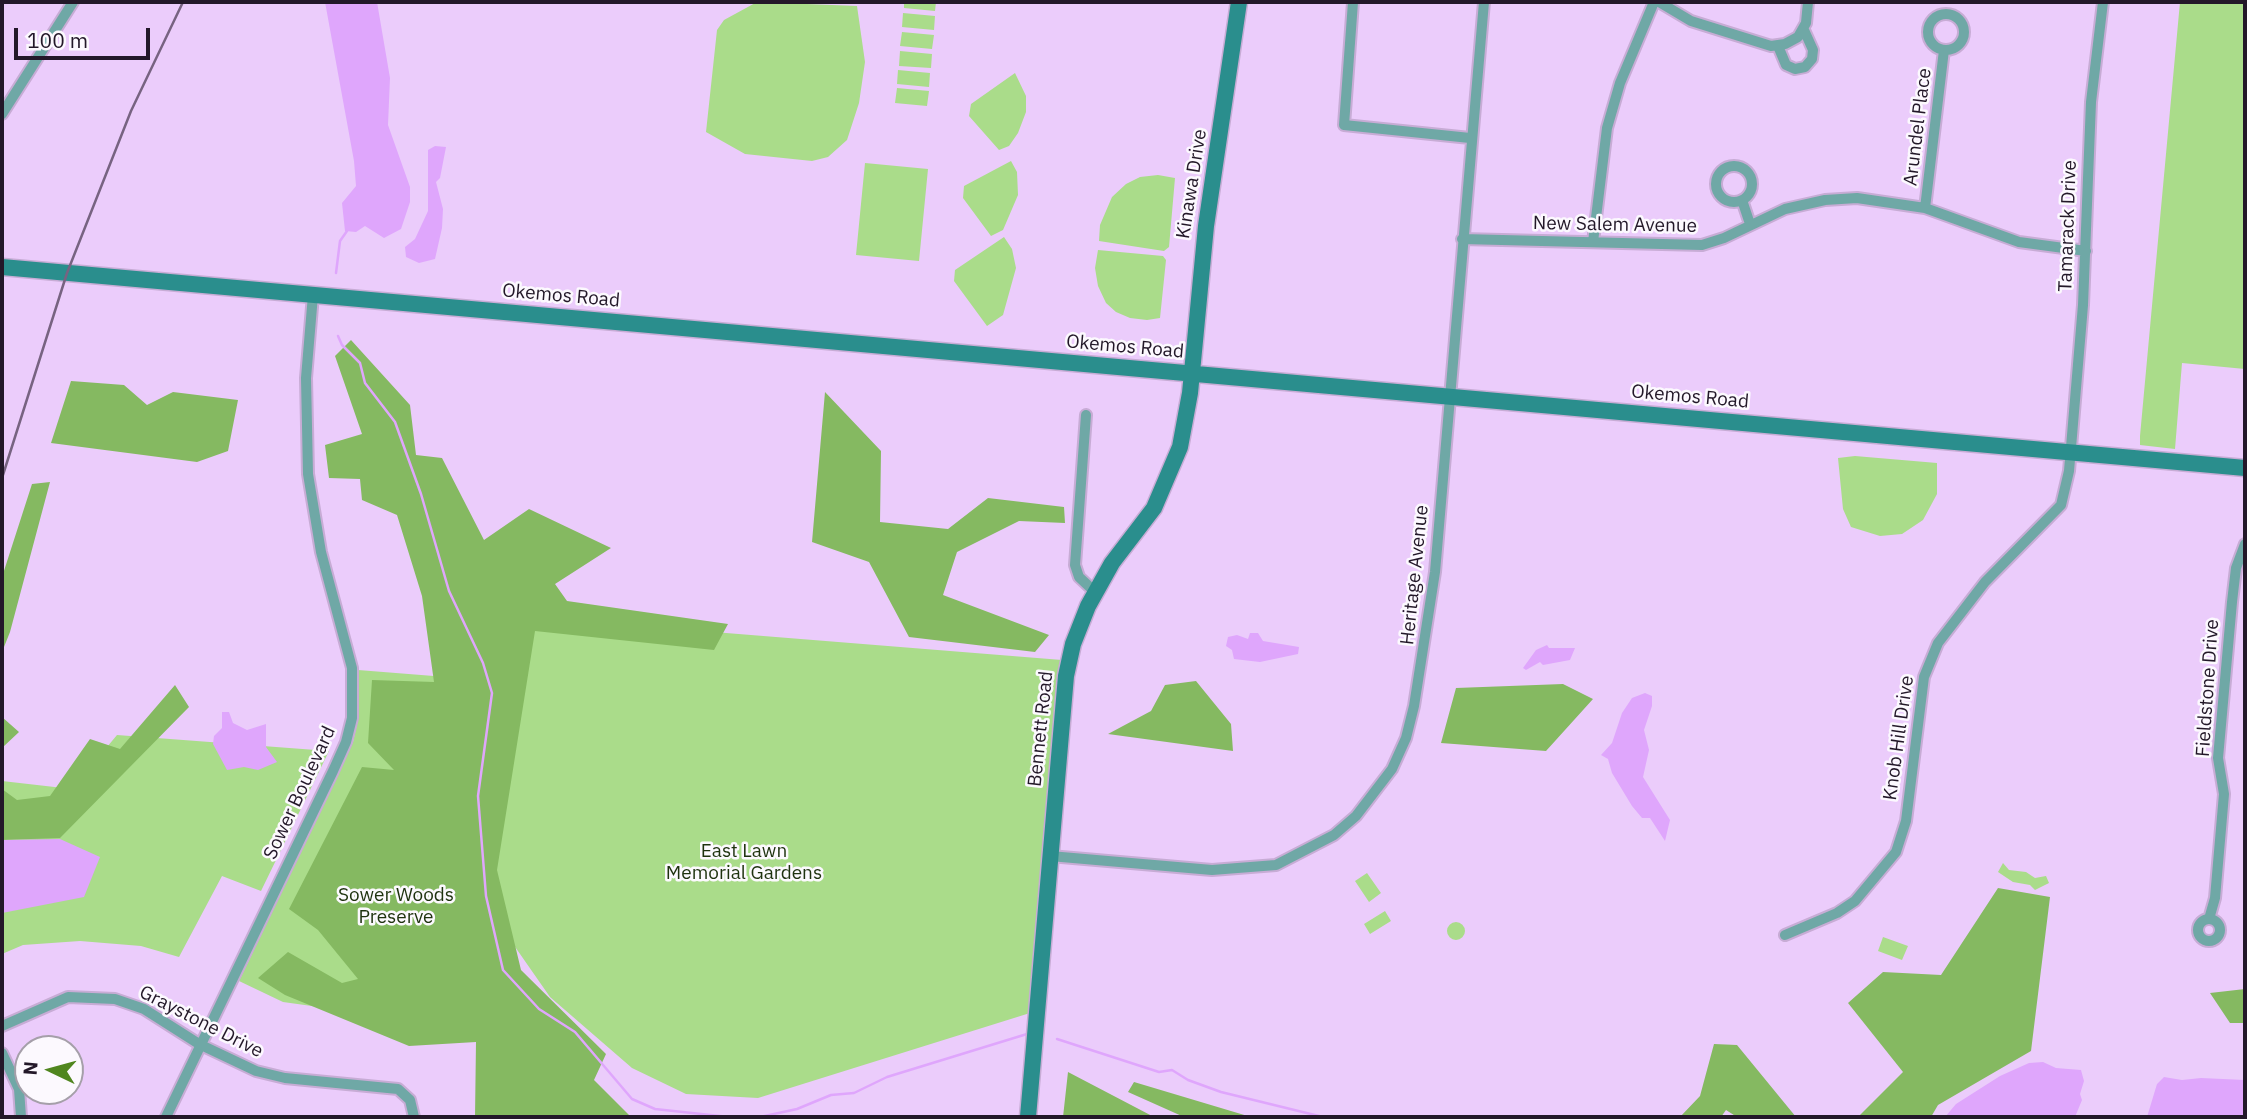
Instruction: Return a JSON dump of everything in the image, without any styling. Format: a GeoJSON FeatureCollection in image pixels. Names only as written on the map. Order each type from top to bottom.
{"type":"FeatureCollection","features":[{"type":"Feature","properties":{"kind":"main road","name":"Kinawa Drive"},"geometry":{"type":"LineString","coordinates":[[1192,374],[1206,226],[1239,2]]}},
{"type":"Feature","properties":{"kind":"main road","name":"Okemos Road"},"geometry":{"type":"LineString","coordinates":[[2,267],[2245,468]]}},
{"type":"Feature","properties":{"kind":"main road","name":"Bennett Road"},"geometry":{"type":"LineString","coordinates":[[1028,1117],[1066,676],[1077,632],[1095,592],[1154,508],[1171,474],[1184,432],[1192,374]]}},
{"type":"Feature","properties":{"kind":"street"},"geometry":{"type":"LineString","coordinates":[[2,114],[74,2]]}},
{"type":"Feature","properties":{"kind":"street"},"geometry":{"type":"LineString","coordinates":[[1353,2],[1344,125],[1471,138]]}},
{"type":"Feature","properties":{"kind":"street","name":"Heritage Avenue"},"geometry":{"type":"LineString","coordinates":[[1050,856],[1212,870],[1276,865],[1312,849],[1356,816],[1392,769],[1406,738],[1414,706],[1435,572],[1484,2]]}},
{"type":"Feature","properties":{"kind":"street"},"geometry":{"type":"LineString","coordinates":[[1593,242],[1607,128],[1620,83],[1656,2],[1691,21],[1766,46],[1791,42],[1804,30]]}},
{"type":"Feature","properties":{"kind":"street"},"geometry":{"type":"LineString","coordinates":[[1778,46],[1786,65],[1802,68],[1809,64],[1813,55],[1812,44],[1804,30],[1808,2]]}},
{"type":"Feature","properties":{"kind":"street","name":"Tamarack Drive"},"geometry":{"type":"LineString","coordinates":[[2071,453],[2086,251],[2091,102],[2103,2]]}},
{"type":"Feature","properties":{"kind":"street","name":"Arundel Place"},"geometry":{"type":"LineString","coordinates":[[1925,208],[1944,50]]}},
{"type":"Feature","properties":{"kind":"street","name":"New Salem Avenue"},"geometry":{"type":"LineString","coordinates":[[1462,239],[1702,245],[1724,238],[1785,209],[1825,200],[1857,198],[1925,208],[2019,242],[2086,251]]}},
{"type":"Feature","properties":{"kind":"street"},"geometry":{"type":"LineString","coordinates":[[1742,200],[1750,224]]}},
{"type":"Feature","properties":{"kind":"street","name":"Sower Boulevard"},"geometry":{"type":"LineString","coordinates":[[166,1117],[333,771],[346,742],[352,718],[351,660],[321,552],[308,474],[306,378],[313,295]]}},
{"type":"Feature","properties":{"kind":"street"},"geometry":{"type":"LineString","coordinates":[[1086,415],[1075,565],[1079,577],[1095,592]]}},
{"type":"Feature","properties":{"kind":"street","name":"Knob Hill Drive"},"geometry":{"type":"LineString","coordinates":[[1785,935],[1838,913],[1855,901],[1896,852],[1906,821],[1919,700],[1931,659],[1944,634],[1985,582],[2061,505],[2071,453]]}},
{"type":"Feature","properties":{"kind":"street","name":"Fieldstone Drive"},"geometry":{"type":"LineString","coordinates":[[2209,919],[2215,898],[2224,794],[2218,758],[2232,602],[2236,568],[2245,544]]}},
{"type":"Feature","properties":{"kind":"street"},"geometry":{"type":"LineString","coordinates":[[2232,602],[2245,603]]}},
{"type":"Feature","properties":{"kind":"street","name":"Graystone Drive"},"geometry":{"type":"LineString","coordinates":[[2,1026],[57,1000],[95,997],[144,1009],[199,1044],[256,1072],[285,1078],[398,1090],[410,1100],[414,1117]]}},
{"type":"Feature","properties":{"kind":"street"},"geometry":{"type":"LineString","coordinates":[[2,1053],[19,1089],[21,1117]]}},
{"type":"Feature","properties":{"kind":"green space"},"geometry":{"type":"Polygon","coordinates":[[[757,2],[857,6],[865,62],[859,103],[847,140],[828,157],[812,161],[745,154],[706,132],[717,30],[724,20],[757,2]]]}},
{"type":"Feature","properties":{"kind":"green space"},"geometry":{"type":"Polygon","coordinates":[[[904,2],[936,2],[935,11],[904,8],[904,2]]]}},
{"type":"Feature","properties":{"kind":"green space"},"geometry":{"type":"Polygon","coordinates":[[[2180,2],[2245,2],[2245,369],[2182,363],[2175,449],[2140,445],[2140,436],[2180,2]]]}},
{"type":"Feature","properties":{"kind":"green space"},"geometry":{"type":"Polygon","coordinates":[[[903,13],[935,16],[934,30],[902,27],[903,13]]]}},
{"type":"Feature","properties":{"kind":"green space"},"geometry":{"type":"Polygon","coordinates":[[[902,32],[934,35],[932,49],[900,46],[902,32]]]}},
{"type":"Feature","properties":{"kind":"green space"},"geometry":{"type":"Polygon","coordinates":[[[900,51],[932,54],[931,68],[899,66],[900,51]]]}},
{"type":"Feature","properties":{"kind":"green space"},"geometry":{"type":"Polygon","coordinates":[[[898,70],[930,73],[929,87],[897,84],[898,70]]]}},
{"type":"Feature","properties":{"kind":"green space"},"geometry":{"type":"Polygon","coordinates":[[[1015,73],[1026,96],[1026,112],[1018,133],[1009,146],[999,150],[969,116],[971,104],[1015,73]]]}},
{"type":"Feature","properties":{"kind":"green space"},"geometry":{"type":"Polygon","coordinates":[[[897,88],[929,91],[927,106],[895,103],[897,88]]]}},
{"type":"Feature","properties":{"kind":"green space"},"geometry":{"type":"Polygon","coordinates":[[[1011,161],[1017,172],[1018,195],[1003,230],[991,236],[963,198],[964,186],[1011,161]]]}},
{"type":"Feature","properties":{"kind":"green space"},"geometry":{"type":"Polygon","coordinates":[[[865,163],[928,169],[919,261],[856,255],[865,163]]]}},
{"type":"Feature","properties":{"kind":"green space"},"geometry":{"type":"Polygon","coordinates":[[[1158,175],[1175,178],[1169,247],[1164,251],[1099,241],[1100,225],[1112,197],[1126,184],[1140,177],[1158,175]]]}},
{"type":"Feature","properties":{"kind":"green space"},"geometry":{"type":"Polygon","coordinates":[[[1004,237],[1012,249],[1016,268],[1003,315],[987,326],[954,281],[955,270],[1004,237]]]}},
{"type":"Feature","properties":{"kind":"green space"},"geometry":{"type":"Polygon","coordinates":[[[1098,250],[1163,256],[1166,260],[1160,318],[1130,318],[1116,312],[1106,303],[1098,286],[1095,268],[1098,250]]]}},
{"type":"Feature","properties":{"kind":"green space","name":"Sower Woods Preserve"},"geometry":{"type":"Polygon","coordinates":[[[351,340],[410,405],[416,455],[442,458],[484,540],[529,509],[611,548],[555,584],[567,601],[728,624],[714,650],[535,631],[497,870],[521,970],[606,1054],[594,1080],[631,1117],[475,1117],[476,1042],[409,1046],[285,995],[258,978],[288,952],[342,983],[358,979],[318,930],[289,909],[362,767],[394,770],[368,743],[372,680],[434,682],[422,596],[397,515],[362,500],[360,479],[329,478],[325,445],[362,434],[335,356],[351,340]]]}},
{"type":"Feature","properties":{"kind":"green space"},"geometry":{"type":"Polygon","coordinates":[[[71,381],[124,385],[147,405],[173,392],[238,400],[228,451],[197,462],[51,443],[71,381]]]}},
{"type":"Feature","properties":{"kind":"green space"},"geometry":{"type":"Polygon","coordinates":[[[825,392],[881,451],[880,522],[948,529],[988,498],[1064,507],[1065,523],[1019,521],[957,552],[943,595],[1049,635],[1035,652],[909,637],[869,562],[812,542],[825,392]]]}},
{"type":"Feature","properties":{"kind":"green space"},"geometry":{"type":"Polygon","coordinates":[[[1855,456],[1937,463],[1937,494],[1923,520],[1902,534],[1880,536],[1851,527],[1843,509],[1838,458],[1855,456]]]}},
{"type":"Feature","properties":{"kind":"green space"},"geometry":{"type":"Polygon","coordinates":[[[50,482],[10,632],[2,652],[2,577],[32,484],[50,482]]]}},
{"type":"Feature","properties":{"kind":"green space","name":"East Lawn Memorial Gardens"},"geometry":{"type":"Polygon","coordinates":[[[527,617],[1062,660],[1030,1013],[758,1098],[686,1094],[632,1068],[550,997],[504,931],[477,1029],[283,1002],[239,981],[353,742],[359,715],[358,670],[522,683],[527,617]]]}},
{"type":"Feature","properties":{"kind":"green space"},"geometry":{"type":"Polygon","coordinates":[[[1196,681],[1231,724],[1233,751],[1108,734],[1151,711],[1165,685],[1196,681]]]}},
{"type":"Feature","properties":{"kind":"green space"},"geometry":{"type":"Polygon","coordinates":[[[1563,684],[1593,699],[1546,751],[1441,743],[1456,688],[1563,684]]]}},
{"type":"Feature","properties":{"kind":"green space"},"geometry":{"type":"Polygon","coordinates":[[[175,685],[189,707],[60,838],[2,840],[2,789],[17,800],[50,796],[90,739],[120,749],[175,685]]]}},
{"type":"Feature","properties":{"kind":"green space"},"geometry":{"type":"Polygon","coordinates":[[[2,717],[19,732],[2,748],[2,717]]]}},
{"type":"Feature","properties":{"kind":"green space"},"geometry":{"type":"Polygon","coordinates":[[[117,735],[329,751],[261,891],[222,876],[179,957],[141,946],[80,941],[23,945],[2,954],[2,781],[72,789],[117,735]]]}},
{"type":"Feature","properties":{"kind":"green space"},"geometry":{"type":"Polygon","coordinates":[[[2003,863],[2009,870],[2026,872],[2035,878],[2046,876],[2049,883],[2035,890],[2030,885],[2013,882],[1998,872],[2003,863]]]}},
{"type":"Feature","properties":{"kind":"green space"},"geometry":{"type":"Polygon","coordinates":[[[1367,873],[1381,893],[1369,902],[1355,881],[1367,873]]]}},
{"type":"Feature","properties":{"kind":"green space"},"geometry":{"type":"Polygon","coordinates":[[[1998,888],[2050,897],[2031,1051],[1938,1105],[1931,1117],[1858,1117],[1903,1072],[1848,1003],[1883,972],[1941,975],[1998,888]]]}},
{"type":"Feature","properties":{"kind":"green space"},"geometry":{"type":"Polygon","coordinates":[[[1385,911],[1391,921],[1370,934],[1364,924],[1385,911]]]}},
{"type":"Feature","properties":{"kind":"green space"},"geometry":{"type":"Polygon","coordinates":[[[1456,922],[1462,925],[1465,931],[1462,937],[1456,940],[1450,937],[1447,931],[1450,925],[1456,922]]]}},
{"type":"Feature","properties":{"kind":"green space"},"geometry":{"type":"Polygon","coordinates":[[[1883,937],[1908,946],[1902,960],[1878,951],[1883,937]]]}},
{"type":"Feature","properties":{"kind":"green space"},"geometry":{"type":"Polygon","coordinates":[[[2245,989],[2245,1023],[2230,1023],[2210,993],[2245,989]]]}},
{"type":"Feature","properties":{"kind":"green space"},"geometry":{"type":"Polygon","coordinates":[[[1714,1044],[1737,1045],[1796,1117],[1737,1117],[1726,1110],[1721,1117],[1680,1117],[1700,1096],[1714,1044]]]}},
{"type":"Feature","properties":{"kind":"green space"},"geometry":{"type":"Polygon","coordinates":[[[1068,1072],[1154,1117],[1063,1117],[1068,1072]]]}},
{"type":"Feature","properties":{"kind":"green space"},"geometry":{"type":"Polygon","coordinates":[[[1134,1082],[1251,1117],[1184,1117],[1128,1092],[1134,1082]]]}},
{"type":"Feature","properties":{"kind":"shaded area"},"geometry":{"type":"Polygon","coordinates":[[[325,2],[377,2],[390,78],[388,125],[410,187],[410,202],[401,229],[384,238],[365,226],[356,232],[345,231],[342,203],[356,186],[354,161],[325,2]]]}},
{"type":"Feature","properties":{"kind":"shaded area"},"geometry":{"type":"Polygon","coordinates":[[[435,146],[446,147],[440,178],[436,182],[443,209],[442,228],[435,259],[419,263],[406,257],[405,247],[415,239],[428,211],[428,150],[435,146]]]}},
{"type":"Feature","properties":{"kind":"shaded area"},"geometry":{"type":"Polygon","coordinates":[[[1250,633],[1258,633],[1263,641],[1299,647],[1298,654],[1260,662],[1234,659],[1232,650],[1226,646],[1228,637],[1237,635],[1248,639],[1250,633]]]}},
{"type":"Feature","properties":{"kind":"shaded area"},"geometry":{"type":"Polygon","coordinates":[[[1547,645],[1549,648],[1575,648],[1570,660],[1543,665],[1540,662],[1526,670],[1523,668],[1536,650],[1547,645]]]}},
{"type":"Feature","properties":{"kind":"shaded area"},"geometry":{"type":"Polygon","coordinates":[[[1645,693],[1652,696],[1652,706],[1644,730],[1649,750],[1643,777],[1670,820],[1665,841],[1650,818],[1642,818],[1632,806],[1612,773],[1608,759],[1601,755],[1612,743],[1622,713],[1632,698],[1645,693]]]}},
{"type":"Feature","properties":{"kind":"shaded area"},"geometry":{"type":"Polygon","coordinates":[[[222,712],[229,712],[233,723],[247,730],[266,724],[266,747],[277,762],[258,770],[244,767],[227,770],[213,744],[214,736],[222,728],[222,712]]]}},
{"type":"Feature","properties":{"kind":"shaded area"},"geometry":{"type":"Polygon","coordinates":[[[60,839],[100,857],[84,897],[2,913],[2,840],[60,839]]]}},
{"type":"Feature","properties":{"kind":"shaded area"},"geometry":{"type":"Polygon","coordinates":[[[2043,1062],[2056,1068],[2081,1070],[2084,1081],[2080,1094],[2082,1100],[2075,1117],[1945,1117],[1956,1104],[2000,1076],[2029,1063],[2043,1062]]]}},
{"type":"Feature","properties":{"kind":"shaded area"},"geometry":{"type":"Polygon","coordinates":[[[2164,1077],[2182,1080],[2245,1080],[2245,1117],[2147,1117],[2157,1084],[2164,1077]]]}},
{"type":"Feature","properties":{"kind":"waterway"},"geometry":{"type":"LineString","coordinates":[[336,273],[340,241],[347,231]]}},
{"type":"Feature","properties":{"kind":"waterway"},"geometry":{"type":"LineString","coordinates":[[338,336],[342,345],[360,363],[365,383],[395,422],[421,494],[449,591],[483,663],[492,693],[478,796],[486,896],[503,970],[539,1009],[575,1032],[632,1099],[655,1109],[729,1117]]}},
{"type":"Feature","properties":{"kind":"waterway"},"geometry":{"type":"LineString","coordinates":[[760,1117],[797,1109],[831,1095],[854,1093],[887,1077],[1027,1034]]}},
{"type":"Feature","properties":{"kind":"waterway"},"geometry":{"type":"LineString","coordinates":[[1057,1039],[1159,1072],[1172,1070],[1188,1080],[1221,1092],[1323,1117]]}},
{"type":"Feature","properties":{"kind":"railway"},"geometry":{"type":"LineString","coordinates":[[2,478],[67,273],[131,111],[183,2]]}}]}
